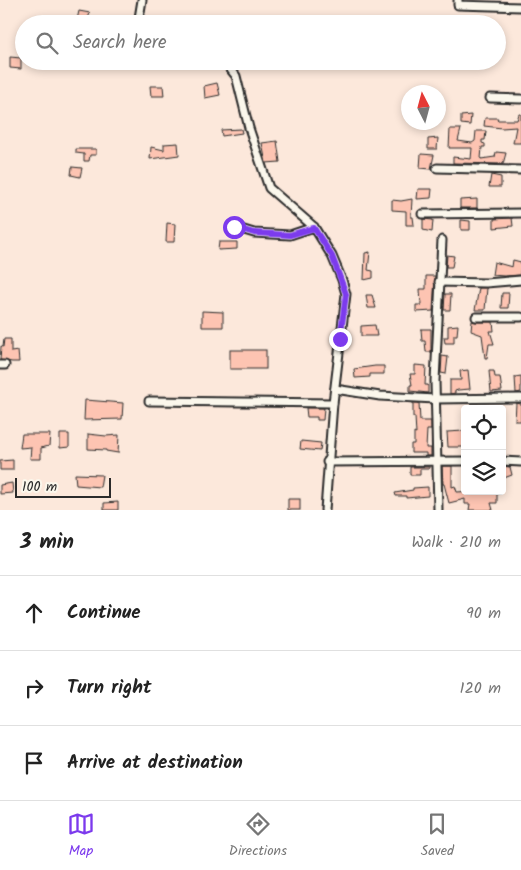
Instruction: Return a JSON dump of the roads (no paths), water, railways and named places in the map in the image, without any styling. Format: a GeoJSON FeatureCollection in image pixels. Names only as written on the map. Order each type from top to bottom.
{"type":"FeatureCollection","features":[{"type":"Feature","properties":{"kind":"street"},"geometry":{"type":"LineString","coordinates":[[140,15],[142,0]]}},
{"type":"Feature","properties":{"kind":"street"},"geometry":{"type":"LineString","coordinates":[[458,0],[458,5],[490,3],[521,7]]}},
{"type":"Feature","properties":{"kind":"street"},"geometry":{"type":"LineString","coordinates":[[232,70],[236,76],[249,128],[269,188],[314,228],[332,256],[346,294],[327,462],[325,510]]}},
{"type":"Feature","properties":{"kind":"street"},"geometry":{"type":"LineString","coordinates":[[490,98],[521,99]]}},
{"type":"Feature","properties":{"kind":"street"},"geometry":{"type":"LineString","coordinates":[[437,168],[521,170]]}},
{"type":"Feature","properties":{"kind":"street"},"geometry":{"type":"LineString","coordinates":[[422,214],[521,214]]}},
{"type":"Feature","properties":{"kind":"street"},"geometry":{"type":"LineString","coordinates":[[234,227],[254,233],[290,235],[314,228]]}},
{"type":"Feature","properties":{"kind":"street"},"geometry":{"type":"LineString","coordinates":[[438,510],[435,399],[442,240]]}},
{"type":"Feature","properties":{"kind":"street"},"geometry":{"type":"LineString","coordinates":[[439,282],[486,283],[521,280]]}},
{"type":"Feature","properties":{"kind":"street"},"geometry":{"type":"LineString","coordinates":[[476,318],[521,317]]}},
{"type":"Feature","properties":{"kind":"street"},"geometry":{"type":"LineString","coordinates":[[335,389],[380,396],[435,399],[521,398]]}},
{"type":"Feature","properties":{"kind":"street"},"geometry":{"type":"LineString","coordinates":[[149,400],[333,403]]}},
{"type":"Feature","properties":{"kind":"street"},"geometry":{"type":"LineString","coordinates":[[327,462],[461,461]]}},
{"type":"Feature","properties":{"kind":"street"},"geometry":{"type":"LineString","coordinates":[[506,461],[521,462]]}}]}
